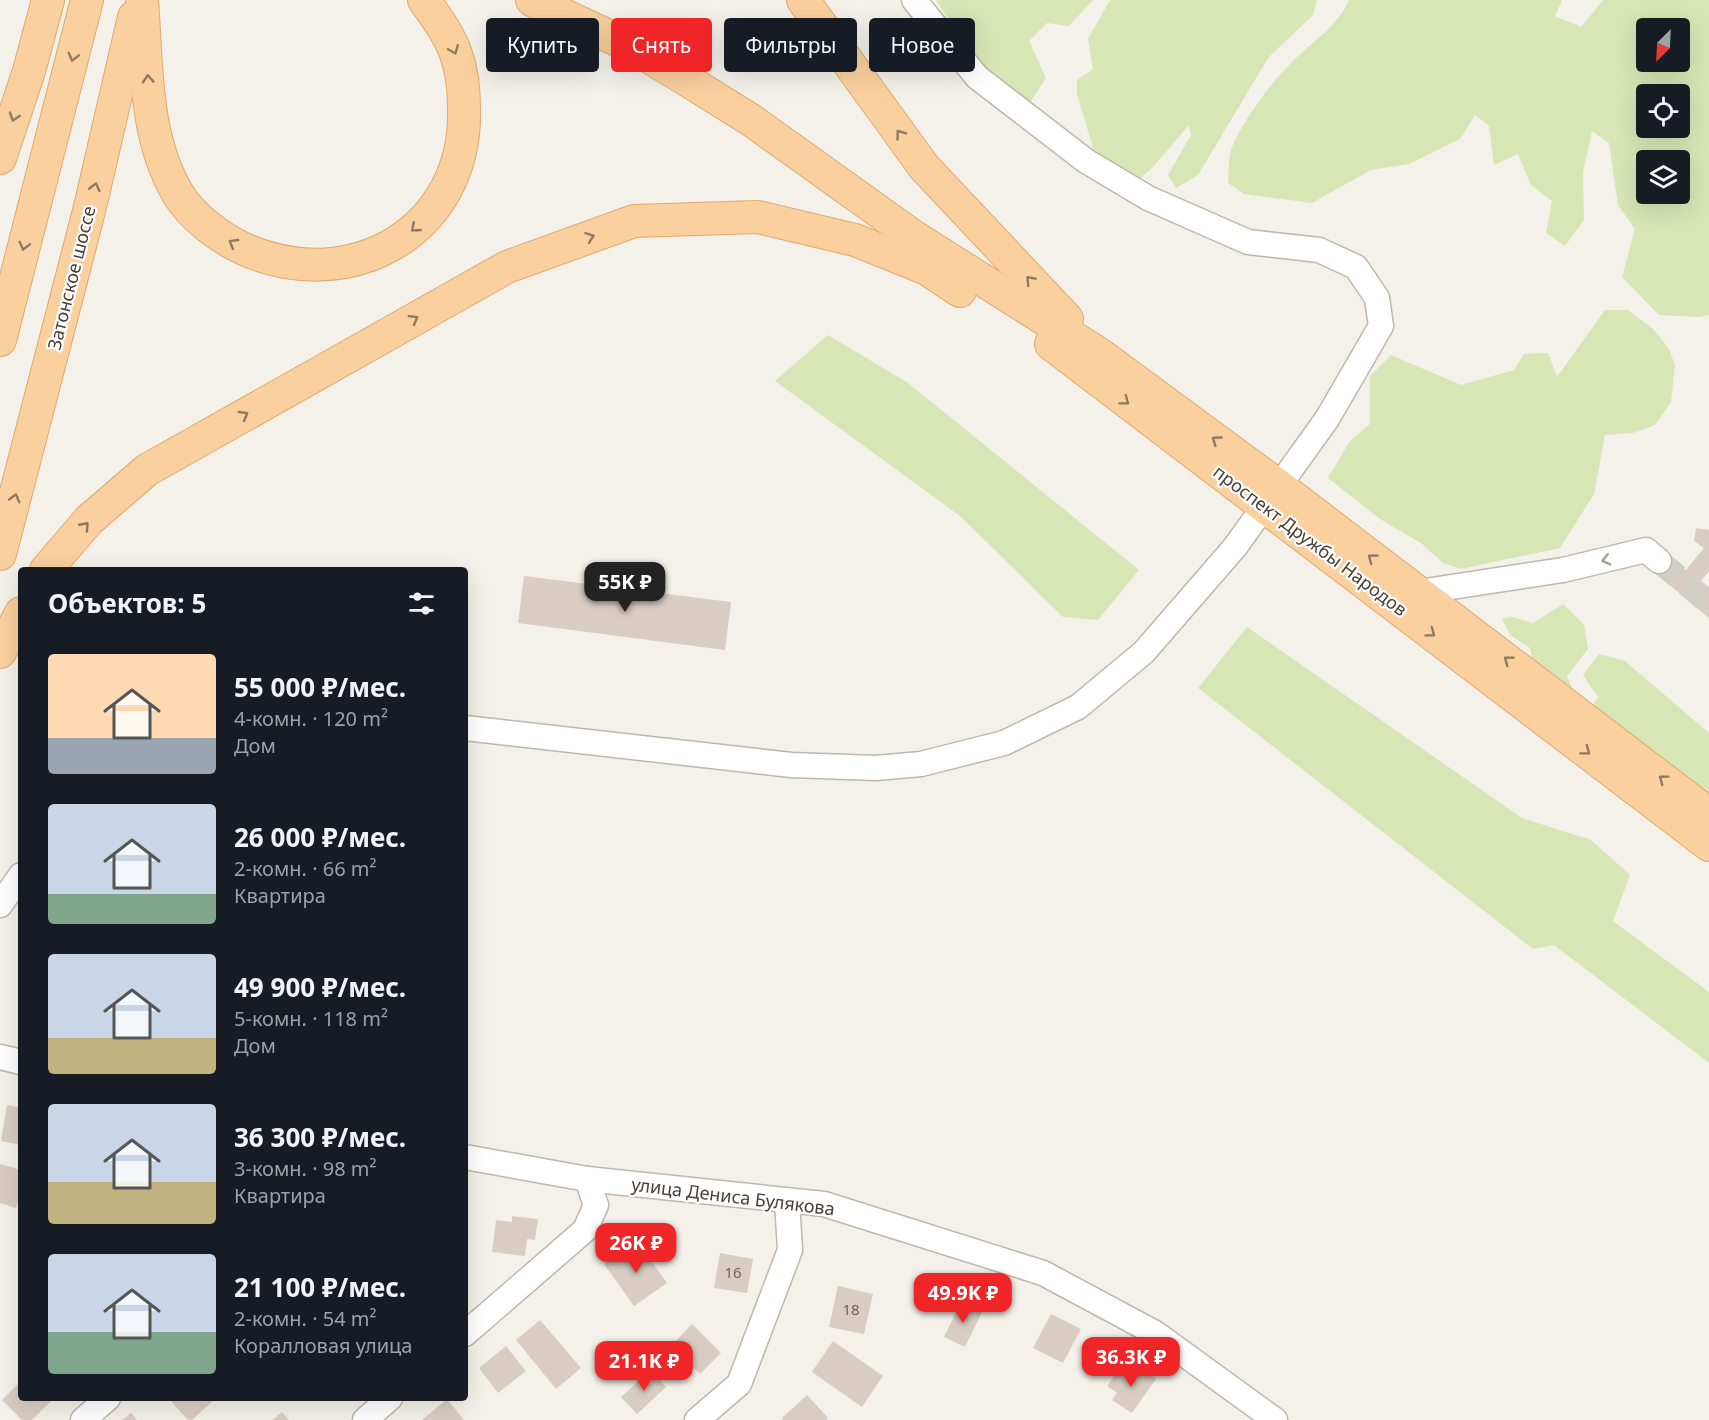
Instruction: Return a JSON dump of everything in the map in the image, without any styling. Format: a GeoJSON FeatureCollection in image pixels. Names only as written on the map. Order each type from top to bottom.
{"type":"FeatureCollection","features":[{"type":"Feature","properties":{"kind":"main road"},"geometry":{"type":"LineString","coordinates":[[0,158],[29,71],[48,0]]}},
{"type":"Feature","properties":{"kind":"main road"},"geometry":{"type":"LineString","coordinates":[[0,340],[87,0]]}},
{"type":"Feature","properties":{"kind":"main road","name":"Затонское шоссе"},"geometry":{"type":"LineString","coordinates":[[0,554],[90,207],[138,0]]}},
{"type":"Feature","properties":{"kind":"main road"},"geometry":{"type":"LineString","coordinates":[[142,0],[150,114],[163,161],[179,196],[207,225],[233,244],[265,258],[304,265],[339,264],[385,250],[417,229],[440,201],[453,178],[463,140],[464,88],[457,56],[444,28],[424,0]]}},
{"type":"Feature","properties":{"kind":"main road","name":"проспект Дружбы Народов"},"geometry":{"type":"LineString","coordinates":[[532,0],[634,48],[751,120],[1092,362],[1273,497],[1709,845]]}},
{"type":"Feature","properties":{"kind":"main road"},"geometry":{"type":"LineString","coordinates":[[803,0],[924,167],[1092,362]]}},
{"type":"Feature","properties":{"kind":"main road"},"geometry":{"type":"LineString","coordinates":[[49,567],[89,520],[147,470],[507,267],[634,221],[758,217],[855,240],[927,269],[1092,362]]}},
{"type":"Feature","properties":{"kind":"main road","name":"проспект Дружбы Народов"},"geometry":{"type":"LineString","coordinates":[[1273,497],[1419,592],[1709,814]]}},
{"type":"Feature","properties":{"kind":"main road"},"geometry":{"type":"LineString","coordinates":[[0,652],[18,619]]}},
{"type":"Feature","properties":{"kind":"street"},"geometry":{"type":"LineString","coordinates":[[468,728],[791,765],[876,768],[921,765],[1004,743],[1078,707],[1112,680],[1176,618],[1273,497],[1327,419],[1381,326],[1377,298],[1356,267],[1319,250],[1248,242],[1148,198],[1086,161],[977,77],[914,0]]}},
{"type":"Feature","properties":{"kind":"street"},"geometry":{"type":"LineString","coordinates":[[1419,592],[1563,570],[1646,550],[1659,561]]}},
{"type":"Feature","properties":{"kind":"street"},"geometry":{"type":"LineString","coordinates":[[0,904],[18,879]]}},
{"type":"Feature","properties":{"kind":"street"},"geometry":{"type":"LineString","coordinates":[[0,1057],[18,1061]]}},
{"type":"Feature","properties":{"kind":"street","name":"улица Дениса Булякова"},"geometry":{"type":"LineString","coordinates":[[468,1158],[587,1179],[787,1202],[824,1204],[1043,1273],[1155,1333],[1275,1420]]}},
{"type":"Feature","properties":{"kind":"street"},"geometry":{"type":"LineString","coordinates":[[468,1331],[585,1230],[596,1205],[587,1179]]}},
{"type":"Feature","properties":{"kind":"street"},"geometry":{"type":"LineString","coordinates":[[697,1420],[739,1384],[790,1250],[787,1202]]}},
{"type":"Feature","properties":{"kind":"street"},"geometry":{"type":"LineString","coordinates":[[83,1420],[105,1401]]}},
{"type":"Feature","properties":{"kind":"street"},"geometry":{"type":"LineString","coordinates":[[365,1420],[387,1401]]}},
{"type":"Feature","properties":{"kind":"green space"},"geometry":{"type":"Polygon","coordinates":[[[936,0],[1093,0],[1069,26],[1047,23],[1029,41],[1046,78],[1029,104],[989,79],[975,58],[975,18],[948,18],[936,0]]]}},
{"type":"Feature","properties":{"kind":"green space"},"geometry":{"type":"Polygon","coordinates":[[[1110,0],[1317,0],[1313,15],[1268,58],[1198,175],[1176,188],[1168,175],[1191,135],[1189,125],[1152,168],[1133,185],[1096,158],[1077,94],[1077,80],[1093,69],[1088,39],[1110,0]]]}},
{"type":"Feature","properties":{"kind":"green space"},"geometry":{"type":"Polygon","coordinates":[[[1349,0],[1562,0],[1555,16],[1581,27],[1603,0],[1709,0],[1709,315],[1699,317],[1659,315],[1622,277],[1635,229],[1618,205],[1609,143],[1592,131],[1583,172],[1584,220],[1565,246],[1546,233],[1552,201],[1531,185],[1518,154],[1494,165],[1489,126],[1475,115],[1460,139],[1409,164],[1371,170],[1312,203],[1244,194],[1228,183],[1231,150],[1250,115],[1285,69],[1338,18],[1349,0]]]}},
{"type":"Feature","properties":{"kind":"green space"},"geometry":{"type":"Polygon","coordinates":[[[1605,310],[1628,310],[1653,329],[1669,349],[1675,365],[1671,402],[1655,425],[1633,433],[1605,435],[1594,494],[1560,548],[1461,569],[1443,563],[1421,543],[1380,519],[1328,478],[1350,441],[1370,424],[1370,376],[1391,355],[1461,385],[1514,370],[1524,354],[1548,353],[1557,377],[1605,310]]]}},
{"type":"Feature","properties":{"kind":"green space"},"geometry":{"type":"Polygon","coordinates":[[[828,335],[908,383],[1139,570],[1098,620],[1063,617],[960,516],[775,381],[828,335]]]}},
{"type":"Feature","properties":{"kind":"green space"},"geometry":{"type":"Polygon","coordinates":[[[1563,604],[1584,625],[1588,649],[1567,676],[1575,696],[1535,674],[1530,648],[1510,635],[1502,619],[1512,617],[1533,623],[1563,604]]]}},
{"type":"Feature","properties":{"kind":"green space"},"geometry":{"type":"Polygon","coordinates":[[[1247,627],[1522,818],[1591,840],[1630,875],[1613,921],[1709,992],[1709,1063],[1554,945],[1533,949],[1198,688],[1247,627]]]}},
{"type":"Feature","properties":{"kind":"green space"},"geometry":{"type":"Polygon","coordinates":[[[1599,654],[1625,661],[1709,733],[1709,803],[1587,715],[1598,697],[1583,675],[1599,654]]]}},
{"type":"Feature","properties":{"kind":"building"},"geometry":{"type":"Polygon","coordinates":[[[1696,528],[1709,530],[1709,571],[1700,582],[1709,589],[1709,618],[1652,570],[1666,553],[1686,570],[1704,548],[1694,541],[1696,528]]]}},
{"type":"Feature","properties":{"kind":"building"},"geometry":{"type":"Polygon","coordinates":[[[524,576],[731,602],[725,650],[518,623],[524,576]]]}},
{"type":"Feature","properties":{"kind":"building"},"geometry":{"type":"Polygon","coordinates":[[[7,1105],[18,1107],[18,1144],[1,1141],[7,1105]]]}},
{"type":"Feature","properties":{"kind":"building"},"geometry":{"type":"Polygon","coordinates":[[[0,1164],[18,1169],[18,1202],[16,1208],[0,1203],[0,1164]]]}},
{"type":"Feature","properties":{"kind":"building"},"geometry":{"type":"Polygon","coordinates":[[[512,1216],[538,1219],[535,1240],[527,1239],[525,1256],[492,1252],[496,1220],[512,1222],[512,1216]]]}},
{"type":"Feature","properties":{"kind":"building"},"geometry":{"type":"Polygon","coordinates":[[[637,1241],[667,1283],[634,1306],[604,1264],[637,1241]]]}},
{"type":"Feature","properties":{"kind":"building"},"geometry":{"type":"Polygon","coordinates":[[[720,1253],[753,1259],[747,1293],[714,1288],[720,1253]]]}},
{"type":"Feature","properties":{"kind":"building"},"geometry":{"type":"Polygon","coordinates":[[[838,1286],[873,1294],[864,1334],[829,1327],[838,1286]]]}},
{"type":"Feature","properties":{"kind":"building"},"geometry":{"type":"Polygon","coordinates":[[[961,1302],[982,1312],[965,1347],[944,1337],[961,1302]]]}},
{"type":"Feature","properties":{"kind":"building"},"geometry":{"type":"Polygon","coordinates":[[[1051,1314],[1081,1329],[1063,1363],[1033,1348],[1051,1314]]]}},
{"type":"Feature","properties":{"kind":"building"},"geometry":{"type":"Polygon","coordinates":[[[540,1320],[581,1368],[556,1389],[516,1340],[540,1320]]]}},
{"type":"Feature","properties":{"kind":"building"},"geometry":{"type":"Polygon","coordinates":[[[692,1324],[721,1353],[700,1374],[671,1346],[692,1324]]]}},
{"type":"Feature","properties":{"kind":"building"},"geometry":{"type":"Polygon","coordinates":[[[833,1341],[883,1376],[862,1407],[812,1372],[833,1341]]]}},
{"type":"Feature","properties":{"kind":"building"},"geometry":{"type":"Polygon","coordinates":[[[506,1346],[526,1371],[498,1393],[479,1368],[506,1346]]]}},
{"type":"Feature","properties":{"kind":"building"},"geometry":{"type":"Polygon","coordinates":[[[1137,1365],[1156,1379],[1132,1413],[1112,1400],[1117,1393],[1107,1386],[1118,1370],[1128,1377],[1137,1365]]]}},
{"type":"Feature","properties":{"kind":"building"},"geometry":{"type":"Polygon","coordinates":[[[651,1370],[666,1387],[637,1414],[621,1397],[651,1370]]]}},
{"type":"Feature","properties":{"kind":"building"},"geometry":{"type":"Polygon","coordinates":[[[18,1384],[18,1401],[51,1401],[32,1420],[22,1420],[2,1400],[18,1384]]]}},
{"type":"Feature","properties":{"kind":"building"},"geometry":{"type":"Polygon","coordinates":[[[807,1395],[828,1418],[826,1420],[783,1420],[782,1418],[807,1395]]]}},
{"type":"Feature","properties":{"kind":"building"},"geometry":{"type":"Polygon","coordinates":[[[171,1401],[213,1401],[192,1420],[188,1420],[171,1401]]]}},
{"type":"Feature","properties":{"kind":"building"},"geometry":{"type":"Polygon","coordinates":[[[445,1401],[449,1401],[464,1420],[422,1420],[445,1401]]]}},
{"type":"Feature","properties":{"kind":"building"},"geometry":{"type":"Polygon","coordinates":[[[282,1412],[289,1420],[272,1420],[282,1412]]]}},
{"type":"Feature","properties":{"kind":"building"},"geometry":{"type":"Polygon","coordinates":[[[131,1413],[137,1420],[122,1420],[131,1413]]]}},
{"type":"Feature","properties":{"kind":"tunnel"},"geometry":{"type":"LineString","coordinates":[[1659,561],[1709,603]]}}]}
